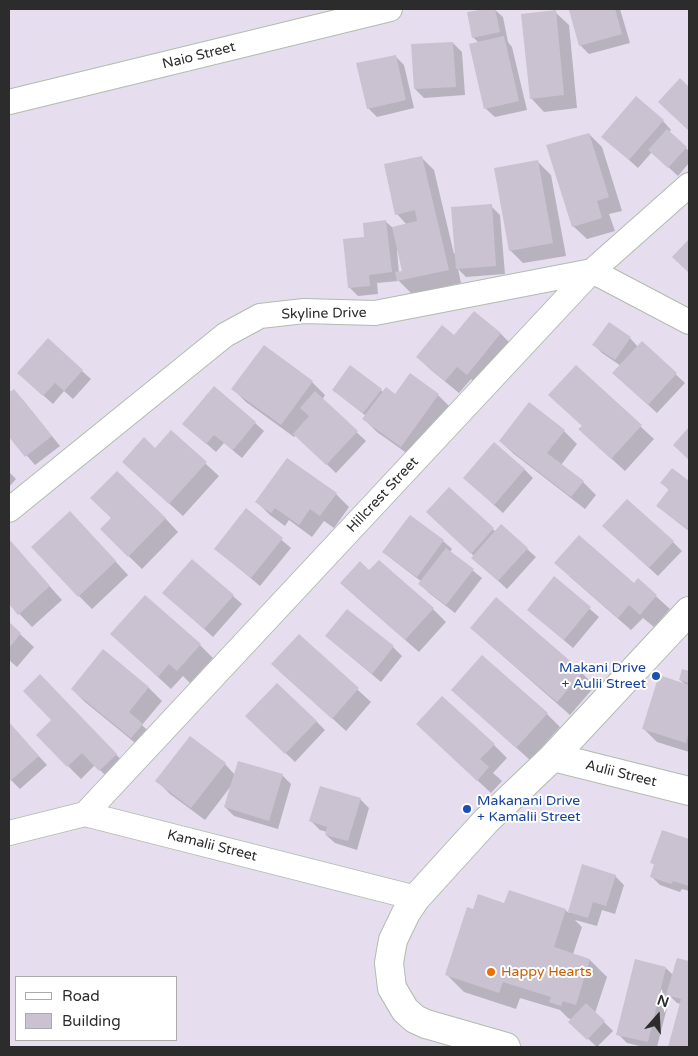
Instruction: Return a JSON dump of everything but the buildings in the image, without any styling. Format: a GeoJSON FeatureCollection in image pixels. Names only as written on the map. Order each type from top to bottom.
{"type":"FeatureCollection","features":[{"type":"Feature","properties":{"kind":"street","name":"Naio Street"},"geometry":{"type":"LineString","coordinates":[[9,102],[390,9]]}},
{"type":"Feature","properties":{"kind":"street","name":"Hillcrest Street"},"geometry":{"type":"LineString","coordinates":[[85,814],[592,271],[689,185]]}},
{"type":"Feature","properties":{"kind":"street"},"geometry":{"type":"LineString","coordinates":[[592,271],[689,322]]}},
{"type":"Feature","properties":{"kind":"street","name":"Skyline Drive"},"geometry":{"type":"LineString","coordinates":[[9,510],[225,335],[260,316],[304,311],[375,313],[592,271]]}},
{"type":"Feature","properties":{"kind":"street"},"geometry":{"type":"LineString","coordinates":[[506,1047],[426,1024],[404,1010],[392,988],[390,974],[391,951],[400,925],[416,898],[486,821],[553,757],[689,611]]}},
{"type":"Feature","properties":{"kind":"street","name":"Aulii Street"},"geometry":{"type":"LineString","coordinates":[[553,757],[689,791]]}},
{"type":"Feature","properties":{"kind":"street","name":"Kamalii Street"},"geometry":{"type":"LineString","coordinates":[[9,833],[85,814],[416,898]]}},
{"type":"Feature","properties":{"kind":"place","name":"Makani Drive + Aulii Street"},"geometry":{"type":"Point","coordinates":[656,676]}},
{"type":"Feature","properties":{"kind":"place","name":"Makanani Drive + Kamalii Street"},"geometry":{"type":"Point","coordinates":[467,809]}},
{"type":"Feature","properties":{"kind":"place","name":"Happy Hearts"},"geometry":{"type":"Point","coordinates":[491,972]}}]}
